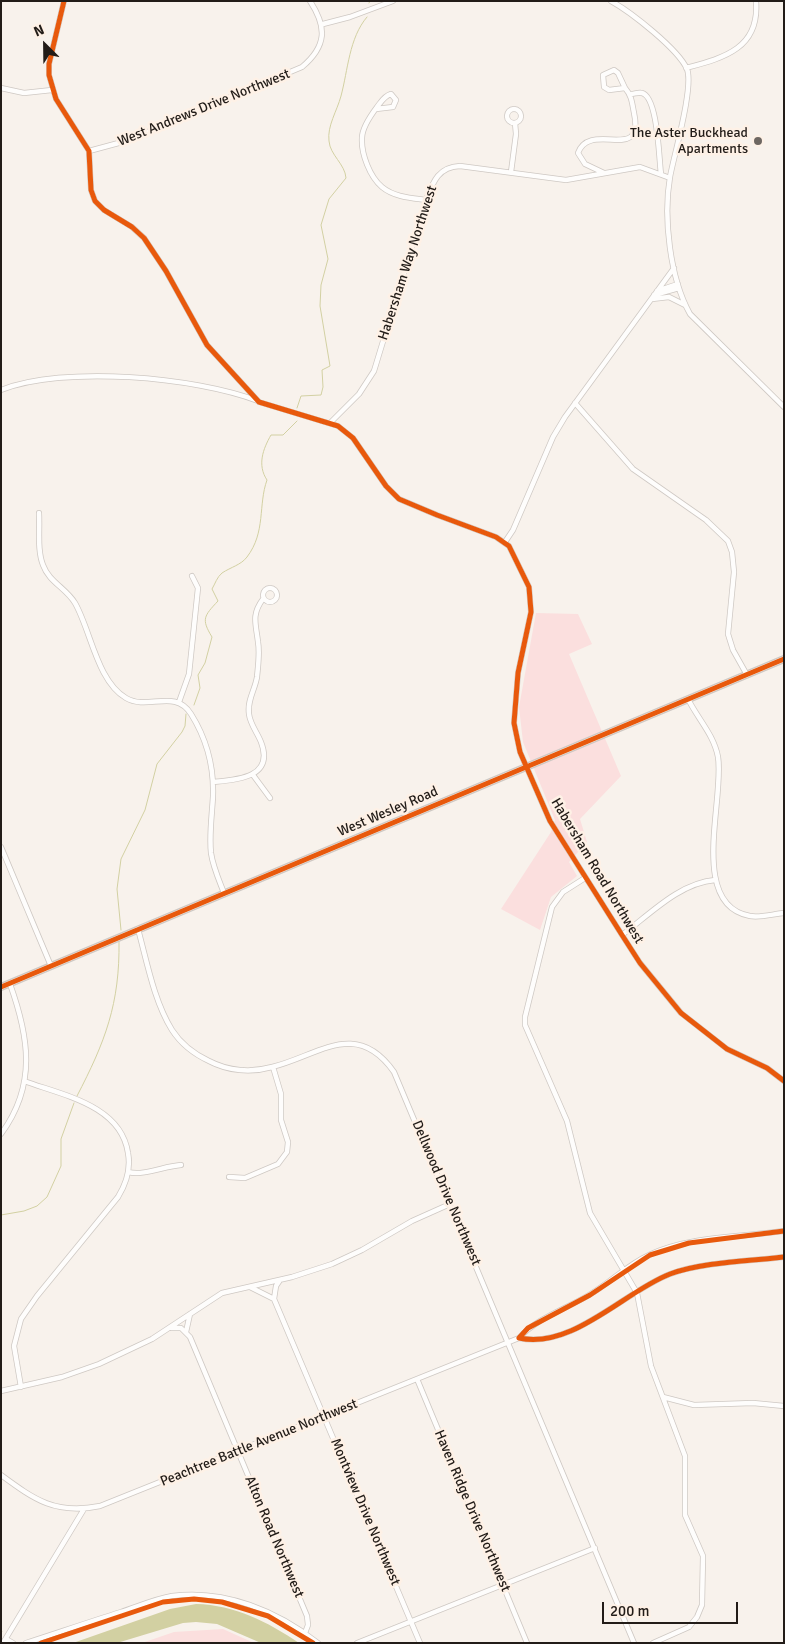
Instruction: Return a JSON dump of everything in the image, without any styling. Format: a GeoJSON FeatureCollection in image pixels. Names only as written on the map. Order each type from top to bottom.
{"type":"FeatureCollection","features":[{"type":"Feature","properties":{"kind":"street"},"geometry":{"type":"LineString","coordinates":[[64,1],[49,64],[52,90],[60,108],[89,151],[91,190],[95,200],[104,210],[132,227],[144,238],[166,270],[207,345],[259,402]]}},
{"type":"Feature","properties":{"kind":"street"},"geometry":{"type":"LineString","coordinates":[[310,1],[323,24],[350,17],[393,1]]}},
{"type":"Feature","properties":{"kind":"street"},"geometry":{"type":"LineString","coordinates":[[611,1],[651,30],[686,68],[688,92],[670,178],[668,217],[674,268],[685,305],[690,314],[784,407]]}},
{"type":"Feature","properties":{"kind":"street"},"geometry":{"type":"LineString","coordinates":[[686,68],[723,58],[741,45],[754,24],[756,1]]}},
{"type":"Feature","properties":{"kind":"street","name":"West Andrews Drive Northwest"},"geometry":{"type":"LineString","coordinates":[[89,151],[126,141],[296,71],[308,62],[317,50],[323,34],[323,24]]}},
{"type":"Feature","properties":{"kind":"street"},"geometry":{"type":"LineString","coordinates":[[604,174],[582,161],[578,153],[586,142],[594,138],[621,141],[631,136],[636,130],[637,122],[631,94],[625,88],[618,73],[614,70],[603,75],[604,87],[609,90],[625,88]]}},
{"type":"Feature","properties":{"kind":"street"},"geometry":{"type":"LineString","coordinates":[[1,88],[24,93],[52,90]]}},
{"type":"Feature","properties":{"kind":"street"},"geometry":{"type":"LineString","coordinates":[[631,94],[642,93],[647,96],[653,107],[661,174]]}},
{"type":"Feature","properties":{"kind":"street"},"geometry":{"type":"LineString","coordinates":[[376,109],[393,108],[396,100],[391,94],[387,95],[376,109],[362,139],[372,176],[392,194],[426,200]]}},
{"type":"Feature","properties":{"kind":"street"},"geometry":{"type":"LineString","coordinates":[[511,172],[516,134],[515,123]]}},
{"type":"Feature","properties":{"kind":"street","name":"Habersham Way Northwest"},"geometry":{"type":"LineString","coordinates":[[330,423],[359,394],[374,371],[426,200],[436,177],[450,167],[460,166],[566,180],[640,167],[670,178]]}},
{"type":"Feature","properties":{"kind":"street"},"geometry":{"type":"LineString","coordinates":[[1,390],[32,381],[54,379],[148,378],[202,386],[330,423],[353,438],[386,486],[398,499],[505,542],[513,530],[553,437],[575,403],[674,268]]}},
{"type":"Feature","properties":{"kind":"street"},"geometry":{"type":"LineString","coordinates":[[654,295],[678,286]]}},
{"type":"Feature","properties":{"kind":"street"},"geometry":{"type":"LineString","coordinates":[[654,295],[669,297],[685,305]]}},
{"type":"Feature","properties":{"kind":"street"},"geometry":{"type":"LineString","coordinates":[[575,403],[633,469],[706,520],[728,541],[732,552],[734,572],[728,634],[733,650],[747,675]]}},
{"type":"Feature","properties":{"kind":"street"},"geometry":{"type":"LineString","coordinates":[[40,513],[40,551],[43,566],[51,579],[74,602],[110,685],[124,697],[135,702],[150,703],[170,700],[179,702],[191,713],[203,737],[210,759],[213,782],[211,852],[224,893]]}},
{"type":"Feature","properties":{"kind":"street","name":"Habersham Road Northwest"},"geometry":{"type":"LineString","coordinates":[[505,542],[513,551],[524,574],[531,600],[531,622],[518,673],[514,707],[517,738],[526,767],[550,820],[622,935],[671,1001],[695,1026],[727,1049],[767,1068],[784,1081]]}},
{"type":"Feature","properties":{"kind":"street"},"geometry":{"type":"LineString","coordinates":[[179,702],[189,674],[198,588],[192,576]]}},
{"type":"Feature","properties":{"kind":"street"},"geometry":{"type":"LineString","coordinates":[[213,782],[243,779],[253,775],[260,767],[263,754],[262,743],[251,722],[249,709],[250,697],[257,678],[259,653],[254,616],[263,599]]}},
{"type":"Feature","properties":{"kind":"street","name":"West Wesley Road"},"geometry":{"type":"LineString","coordinates":[[1,987],[784,659]]}},
{"type":"Feature","properties":{"kind":"street"},"geometry":{"type":"LineString","coordinates":[[688,699],[712,737],[718,758],[715,880],[724,901],[744,915],[757,917],[784,913]]}},
{"type":"Feature","properties":{"kind":"street"},"geometry":{"type":"LineString","coordinates":[[253,775],[270,798]]}},
{"type":"Feature","properties":{"kind":"street"},"geometry":{"type":"LineString","coordinates":[[1,847],[51,966]]}},
{"type":"Feature","properties":{"kind":"street"},"geometry":{"type":"LineString","coordinates":[[585,878],[563,892],[552,907],[525,1017],[527,1034],[569,1127],[590,1213],[637,1293],[652,1366],[685,1456],[686,1515],[703,1556],[702,1605],[697,1617],[689,1627],[653,1643]]}},
{"type":"Feature","properties":{"kind":"street"},"geometry":{"type":"LineString","coordinates":[[622,935],[685,889],[699,883],[715,880]]}},
{"type":"Feature","properties":{"kind":"street","name":"Dellwood Drive Northwest"},"geometry":{"type":"LineString","coordinates":[[138,929],[162,1010],[172,1030],[182,1043],[204,1058],[226,1067],[249,1070],[273,1067],[322,1047],[337,1044],[360,1046],[380,1056],[398,1078],[634,1643]]}},
{"type":"Feature","properties":{"kind":"street"},"geometry":{"type":"LineString","coordinates":[[1,1134],[13,1115],[24,1081],[27,1061],[25,1035],[10,984]]}},
{"type":"Feature","properties":{"kind":"street"},"geometry":{"type":"LineString","coordinates":[[229,1177],[245,1178],[278,1164],[287,1152],[288,1142],[281,1120],[281,1094],[273,1067]]}},
{"type":"Feature","properties":{"kind":"street"},"geometry":{"type":"LineString","coordinates":[[21,1387],[14,1346],[20,1319],[118,1197],[128,1172],[129,1157],[120,1129],[110,1118],[86,1104],[24,1081]]}},
{"type":"Feature","properties":{"kind":"street"},"geometry":{"type":"LineString","coordinates":[[128,1172],[140,1173],[162,1167],[181,1165]]}},
{"type":"Feature","properties":{"kind":"street"},"geometry":{"type":"LineString","coordinates":[[1,1391],[62,1377],[99,1364],[135,1348],[222,1293],[280,1280],[345,1258],[412,1221],[450,1204]]}},
{"type":"Feature","properties":{"kind":"street","name":"Peachtree Battle Avenue Northwest"},"geometry":{"type":"LineString","coordinates":[[1,1474],[41,1502],[67,1509],[84,1509],[100,1506],[519,1338],[528,1328],[590,1295],[650,1254],[678,1245],[784,1231]]}},
{"type":"Feature","properties":{"kind":"street","name":"Peachtree Battle Avenue Northwest"},"geometry":{"type":"LineString","coordinates":[[519,1338],[531,1341],[570,1330],[594,1319],[660,1278],[684,1270],[784,1257]]}},
{"type":"Feature","properties":{"kind":"street"},"geometry":{"type":"LineString","coordinates":[[249,1286],[274,1299],[276,1286],[280,1280]]}},
{"type":"Feature","properties":{"kind":"street","name":"Montview Drive Northwest"},"geometry":{"type":"LineString","coordinates":[[274,1299],[420,1643]]}},
{"type":"Feature","properties":{"kind":"street"},"geometry":{"type":"LineString","coordinates":[[169,1328],[181,1328],[186,1332],[190,1313]]}},
{"type":"Feature","properties":{"kind":"street","name":"Alton Road Northwest"},"geometry":{"type":"LineString","coordinates":[[186,1332],[307,1616],[308,1625],[305,1633]]}},
{"type":"Feature","properties":{"kind":"street","name":"Haven Ridge Drive Northwest"},"geometry":{"type":"LineString","coordinates":[[417,1380],[527,1643]]}},
{"type":"Feature","properties":{"kind":"street"},"geometry":{"type":"LineString","coordinates":[[663,1397],[694,1405],[753,1403],[784,1406]]}},
{"type":"Feature","properties":{"kind":"street"},"geometry":{"type":"LineString","coordinates":[[13,1643],[4,1641],[84,1509]]}},
{"type":"Feature","properties":{"kind":"street"},"geometry":{"type":"LineString","coordinates":[[357,1643],[595,1548]]}},
{"type":"Feature","properties":{"kind":"street"},"geometry":{"type":"LineString","coordinates":[[26,1643],[161,1599],[182,1596],[214,1597],[244,1603],[276,1616],[318,1643]]}},
{"type":"Feature","properties":{"kind":"shaded area"},"geometry":{"type":"Polygon","coordinates":[[[536,613],[578,614],[592,644],[569,654],[621,776],[580,819],[587,842],[569,862],[577,876],[551,897],[540,930],[501,909],[551,832],[555,820],[523,742],[519,707],[536,613]]]}},
{"type":"Feature","properties":{"kind":"shaded area"},"geometry":{"type":"Polygon","coordinates":[[[196,1604],[238,1611],[275,1628],[299,1643],[261,1643],[217,1624],[196,1622],[183,1623],[117,1643],[73,1643],[170,1609],[196,1604]]]}},
{"type":"Feature","properties":{"kind":"shaded area"},"geometry":{"type":"Polygon","coordinates":[[[223,1629],[254,1643],[142,1643],[174,1632],[223,1629]]]}},
{"type":"Feature","properties":{"kind":"waterway"},"geometry":{"type":"LineString","coordinates":[[297,408],[301,396],[321,395],[323,387],[322,370],[330,366],[320,306],[321,285],[328,259],[321,225],[329,199],[346,178],[343,168],[330,146],[329,135],[341,96],[353,44],[361,25],[367,17]]}},
{"type":"Feature","properties":{"kind":"waterway"},"geometry":{"type":"LineString","coordinates":[[194,705],[200,688],[198,675],[205,663],[212,637],[205,622],[207,614],[218,601],[212,589],[220,575],[242,562],[253,548],[257,538],[267,480],[262,469],[264,451],[271,435],[283,435],[297,421]]}},
{"type":"Feature","properties":{"kind":"waterway"},"geometry":{"type":"LineString","coordinates":[[121,930],[117,889],[121,859],[145,810],[157,764],[182,732],[185,726],[186,714]]}},
{"type":"Feature","properties":{"kind":"waterway"},"geometry":{"type":"LineString","coordinates":[[77,1096],[96,1058],[109,1022],[117,984],[119,941]]}},
{"type":"Feature","properties":{"kind":"waterway"},"geometry":{"type":"LineString","coordinates":[[1,1215],[24,1211],[37,1206],[47,1197],[61,1166],[61,1139],[74,1103]]}},
{"type":"Feature","properties":{"kind":"cycle path"},"geometry":{"type":"LineString","coordinates":[[64,1],[49,64],[49,75],[56,99],[89,151],[91,190],[95,201],[104,210],[132,227],[144,238],[166,271],[207,345],[259,402],[338,426],[353,438],[386,486],[399,499],[496,537],[509,546],[529,587],[531,612],[518,673],[514,723],[520,752],[550,821],[640,963],[681,1013],[727,1049],[767,1068],[784,1081]]}},
{"type":"Feature","properties":{"kind":"cycle path"},"geometry":{"type":"LineString","coordinates":[[1,987],[784,659]]}},
{"type":"Feature","properties":{"kind":"cycle path"},"geometry":{"type":"LineString","coordinates":[[519,1338],[528,1328],[590,1295],[650,1255],[689,1243],[784,1231]]}},
{"type":"Feature","properties":{"kind":"cycle path"},"geometry":{"type":"LineString","coordinates":[[519,1338],[539,1339],[559,1335],[578,1328],[653,1282],[682,1270],[711,1264],[784,1257]]}},
{"type":"Feature","properties":{"kind":"cycle path"},"geometry":{"type":"LineString","coordinates":[[41,1643],[163,1602],[194,1599],[222,1602],[268,1616],[313,1643]]}},
{"type":"Feature","properties":{"kind":"place","name":"The Aster Buckhead Apartments"},"geometry":{"type":"Point","coordinates":[758,141]}}]}
